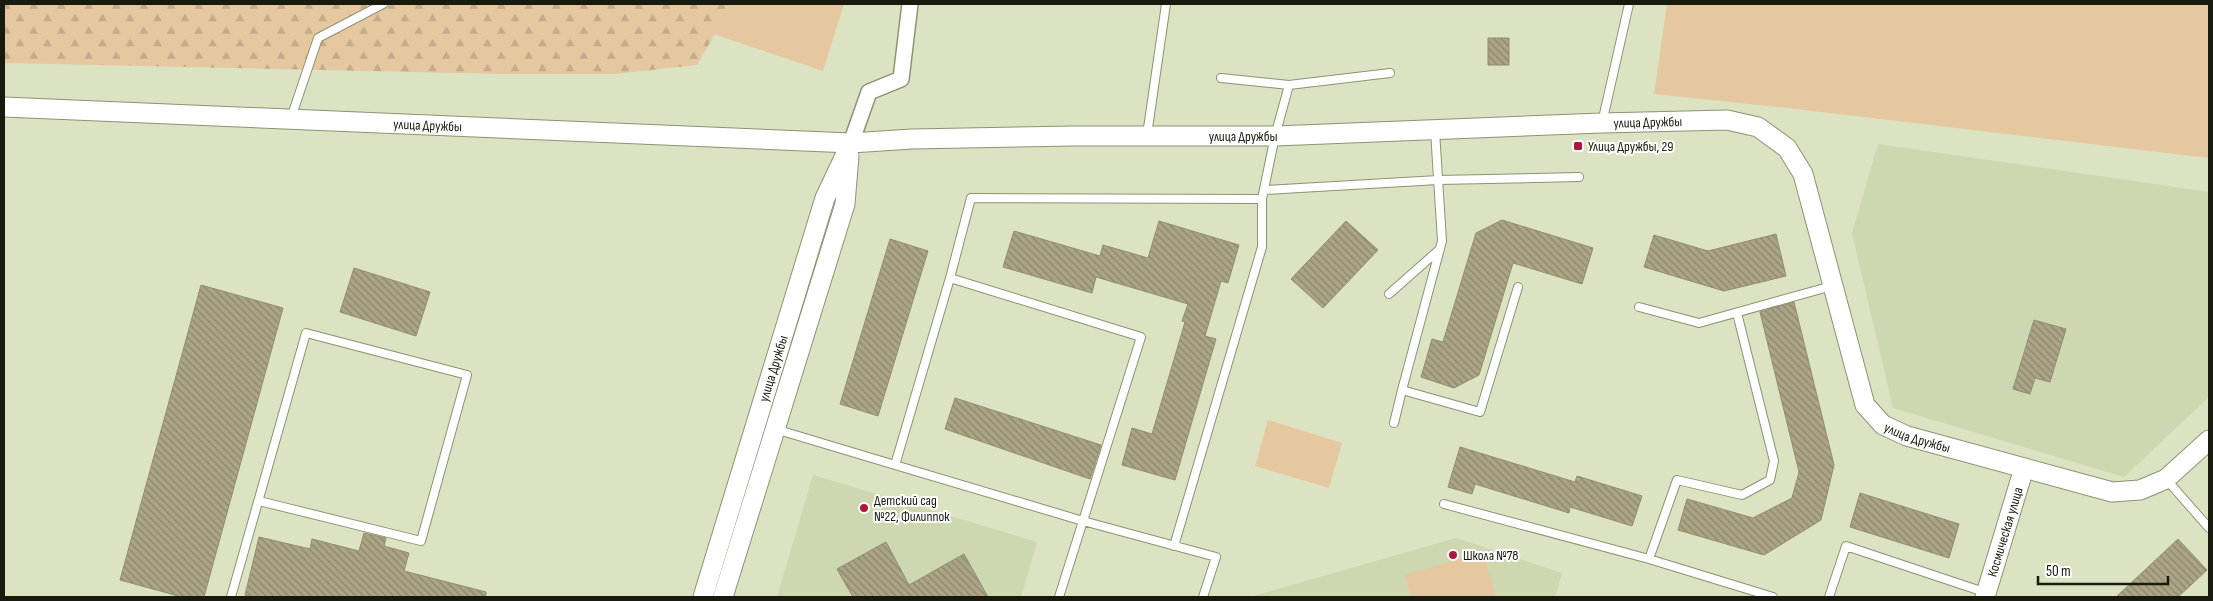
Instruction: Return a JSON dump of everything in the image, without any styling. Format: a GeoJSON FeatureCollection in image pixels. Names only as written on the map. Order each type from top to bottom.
{"type":"FeatureCollection","features":[{"type":"Feature","properties":{"kind":"street"},"geometry":{"type":"LineString","coordinates":[[850,143],[869,92],[901,79],[910,4]]}},
{"type":"Feature","properties":{"kind":"street","name":"улица Дружбы"},"geometry":{"type":"LineString","coordinates":[[4,107],[850,143],[912,139],[1275,136],[1727,120],[1758,127],[1787,148],[1803,174],[1865,405],[1883,425],[1907,436],[2112,492],[2140,490],[2166,479],[2209,440]]}},
{"type":"Feature","properties":{"kind":"street","name":"улица Дружбы"},"geometry":{"type":"LineString","coordinates":[[723,597],[845,204],[850,143]]}},
{"type":"Feature","properties":{"kind":"street","name":"улица Дружбы"},"geometry":{"type":"LineString","coordinates":[[703,597],[825,198],[850,143]]}},
{"type":"Feature","properties":{"kind":"street","name":"Космическая улица"},"geometry":{"type":"LineString","coordinates":[[1986,595],[2024,468]]}},
{"type":"Feature","properties":{"kind":"lane"},"geometry":{"type":"LineString","coordinates":[[290,119],[318,38],[383,4]]}},
{"type":"Feature","properties":{"kind":"lane"},"geometry":{"type":"LineString","coordinates":[[1147,136],[1166,4]]}},
{"type":"Feature","properties":{"kind":"lane"},"geometry":{"type":"LineString","coordinates":[[1602,123],[1629,4]]}},
{"type":"Feature","properties":{"kind":"lane"},"geometry":{"type":"LineString","coordinates":[[1221,78],[1289,85],[1390,73]]}},
{"type":"Feature","properties":{"kind":"lane"},"geometry":{"type":"LineString","coordinates":[[1174,546],[1262,247],[1262,199],[1275,136],[1289,85]]}},
{"type":"Feature","properties":{"kind":"lane"},"geometry":{"type":"LineString","coordinates":[[1394,423],[1442,241],[1435,131]]}},
{"type":"Feature","properties":{"kind":"lane"},"geometry":{"type":"LineString","coordinates":[[1264,190],[1438,180],[1579,177]]}},
{"type":"Feature","properties":{"kind":"lane"},"geometry":{"type":"LineString","coordinates":[[895,465],[950,278],[971,198],[1262,199]]}},
{"type":"Feature","properties":{"kind":"lane"},"geometry":{"type":"LineString","coordinates":[[1389,294],[1440,249]]}},
{"type":"Feature","properties":{"kind":"lane"},"geometry":{"type":"LineString","coordinates":[[950,278],[1141,337],[1059,597]]}},
{"type":"Feature","properties":{"kind":"lane"},"geometry":{"type":"LineString","coordinates":[[1639,307],[1699,323],[1833,286]]}},
{"type":"Feature","properties":{"kind":"lane"},"geometry":{"type":"LineString","coordinates":[[1402,390],[1480,412],[1518,287]]}},
{"type":"Feature","properties":{"kind":"lane"},"geometry":{"type":"LineString","coordinates":[[1649,559],[1677,480],[1742,495],[1770,480],[1774,461],[1737,313]]}},
{"type":"Feature","properties":{"kind":"lane"},"geometry":{"type":"LineString","coordinates":[[231,597],[306,333],[466,374],[420,541],[259,501]]}},
{"type":"Feature","properties":{"kind":"lane"},"geometry":{"type":"LineString","coordinates":[[775,428],[1083,521],[1216,557],[1204,597]]}},
{"type":"Feature","properties":{"kind":"lane"},"geometry":{"type":"LineString","coordinates":[[2166,479],[2209,528]]}},
{"type":"Feature","properties":{"kind":"lane"},"geometry":{"type":"LineString","coordinates":[[1444,504],[1649,559],[1773,597]]}},
{"type":"Feature","properties":{"kind":"lane"},"geometry":{"type":"LineString","coordinates":[[1829,597],[1846,546],[1986,595]]}},
{"type":"Feature","properties":{"kind":"shaded area"},"geometry":{"type":"Polygon","coordinates":[[[1878,144],[2209,192],[2209,397],[2124,477],[1893,408],[1852,233],[1878,144]]]}},
{"type":"Feature","properties":{"kind":"shaded area","name":"Детский сад №22, Филиппок"},"geometry":{"type":"Polygon","coordinates":[[[813,475],[1037,542],[1021,597],[777,597],[813,475]]]}},
{"type":"Feature","properties":{"kind":"shaded area","name":"Школа №78"},"geometry":{"type":"Polygon","coordinates":[[[1456,538],[1562,573],[1555,597],[1250,597],[1456,538]]]}},
{"type":"Feature","properties":{"kind":"green space"},"geometry":{"type":"Polygon","coordinates":[[[4,4],[732,4],[697,65],[615,74],[502,74],[4,63],[4,4]]]}},
{"type":"Feature","properties":{"kind":"green space"},"geometry":{"type":"Polygon","coordinates":[[[625,4],[844,4],[823,71],[625,4]]]}},
{"type":"Feature","properties":{"kind":"green space"},"geometry":{"type":"Polygon","coordinates":[[[1667,4],[2209,4],[2209,158],[1654,94],[1667,4]]]}},
{"type":"Feature","properties":{"kind":"green space"},"geometry":{"type":"Polygon","coordinates":[[[1268,420],[1342,443],[1329,488],[1255,466],[1268,420]]]}},
{"type":"Feature","properties":{"kind":"green space"},"geometry":{"type":"Polygon","coordinates":[[[1483,552],[1496,597],[1411,597],[1405,575],[1483,552]]]}},
{"type":"Feature","properties":{"kind":"building"},"geometry":{"type":"Polygon","coordinates":[[[1488,38],[1509,38],[1509,65],[1488,65],[1488,38]]]}},
{"type":"Feature","properties":{"kind":"building"},"geometry":{"type":"Polygon","coordinates":[[[1502,220],[1593,248],[1582,284],[1513,263],[1479,375],[1454,388],[1421,377],[1432,339],[1443,342],[1476,233],[1502,220]]]}},
{"type":"Feature","properties":{"kind":"building"},"geometry":{"type":"Polygon","coordinates":[[[1159,221],[1239,245],[1228,283],[1221,281],[1205,336],[1216,339],[1175,480],[1122,465],[1132,428],[1152,434],[1185,322],[1182,321],[1188,304],[1096,277],[1092,293],[1003,267],[1014,231],[1100,256],[1103,245],[1148,258],[1159,221]]]}},
{"type":"Feature","properties":{"kind":"building"},"geometry":{"type":"Polygon","coordinates":[[[1346,221],[1378,250],[1323,308],[1291,279],[1346,221]]]}},
{"type":"Feature","properties":{"kind":"building"},"geometry":{"type":"Polygon","coordinates":[[[1776,234],[1786,276],[1724,291],[1644,267],[1654,235],[1708,251],[1776,234]]]}},
{"type":"Feature","properties":{"kind":"building"},"geometry":{"type":"Polygon","coordinates":[[[890,239],[928,251],[878,416],[840,404],[890,239]]]}},
{"type":"Feature","properties":{"kind":"building"},"geometry":{"type":"Polygon","coordinates":[[[354,268],[430,292],[416,336],[340,312],[354,268]]]}},
{"type":"Feature","properties":{"kind":"building"},"geometry":{"type":"Polygon","coordinates":[[[201,285],[283,308],[204,597],[182,597],[120,580],[201,285]]]}},
{"type":"Feature","properties":{"kind":"building"},"geometry":{"type":"Polygon","coordinates":[[[1794,302],[1834,465],[1821,520],[1764,555],[1678,530],[1687,499],[1753,518],[1792,498],[1799,472],[1760,312],[1794,302]]]}},
{"type":"Feature","properties":{"kind":"building"},"geometry":{"type":"Polygon","coordinates":[[[2034,320],[2066,329],[2050,382],[2035,378],[2030,394],[2013,389],[2034,320]]]}},
{"type":"Feature","properties":{"kind":"building"},"geometry":{"type":"Polygon","coordinates":[[[955,398],[1101,445],[1090,479],[945,429],[955,398]]]}},
{"type":"Feature","properties":{"kind":"building"},"geometry":{"type":"Polygon","coordinates":[[[1460,447],[1575,482],[1577,476],[1642,496],[1632,526],[1570,507],[1569,513],[1475,484],[1472,494],[1448,487],[1460,447]]]}},
{"type":"Feature","properties":{"kind":"building"},"geometry":{"type":"Polygon","coordinates":[[[1860,493],[1959,524],[1949,558],[1850,527],[1860,493]]]}},
{"type":"Feature","properties":{"kind":"building"},"geometry":{"type":"Polygon","coordinates":[[[364,533],[386,538],[384,546],[409,553],[404,571],[486,592],[486,597],[252,597],[245,595],[259,537],[310,549],[312,539],[359,551],[364,533]]]}},
{"type":"Feature","properties":{"kind":"building"},"geometry":{"type":"Polygon","coordinates":[[[2178,539],[2207,570],[2178,597],[2116,597],[2178,539]]]}},
{"type":"Feature","properties":{"kind":"building"},"geometry":{"type":"Polygon","coordinates":[[[886,542],[909,585],[964,554],[988,597],[853,597],[837,569],[886,542]]]}},
{"type":"Feature","properties":{"kind":"place","name":"Улица Дружбы, 29"},"geometry":{"type":"Point","coordinates":[1578,146]}},
{"type":"Feature","properties":{"kind":"place","name":"Детский сад №22, Филиппок"},"geometry":{"type":"Point","coordinates":[864,508]}},
{"type":"Feature","properties":{"kind":"place","name":"Школа №78"},"geometry":{"type":"Point","coordinates":[1453,555]}}]}
